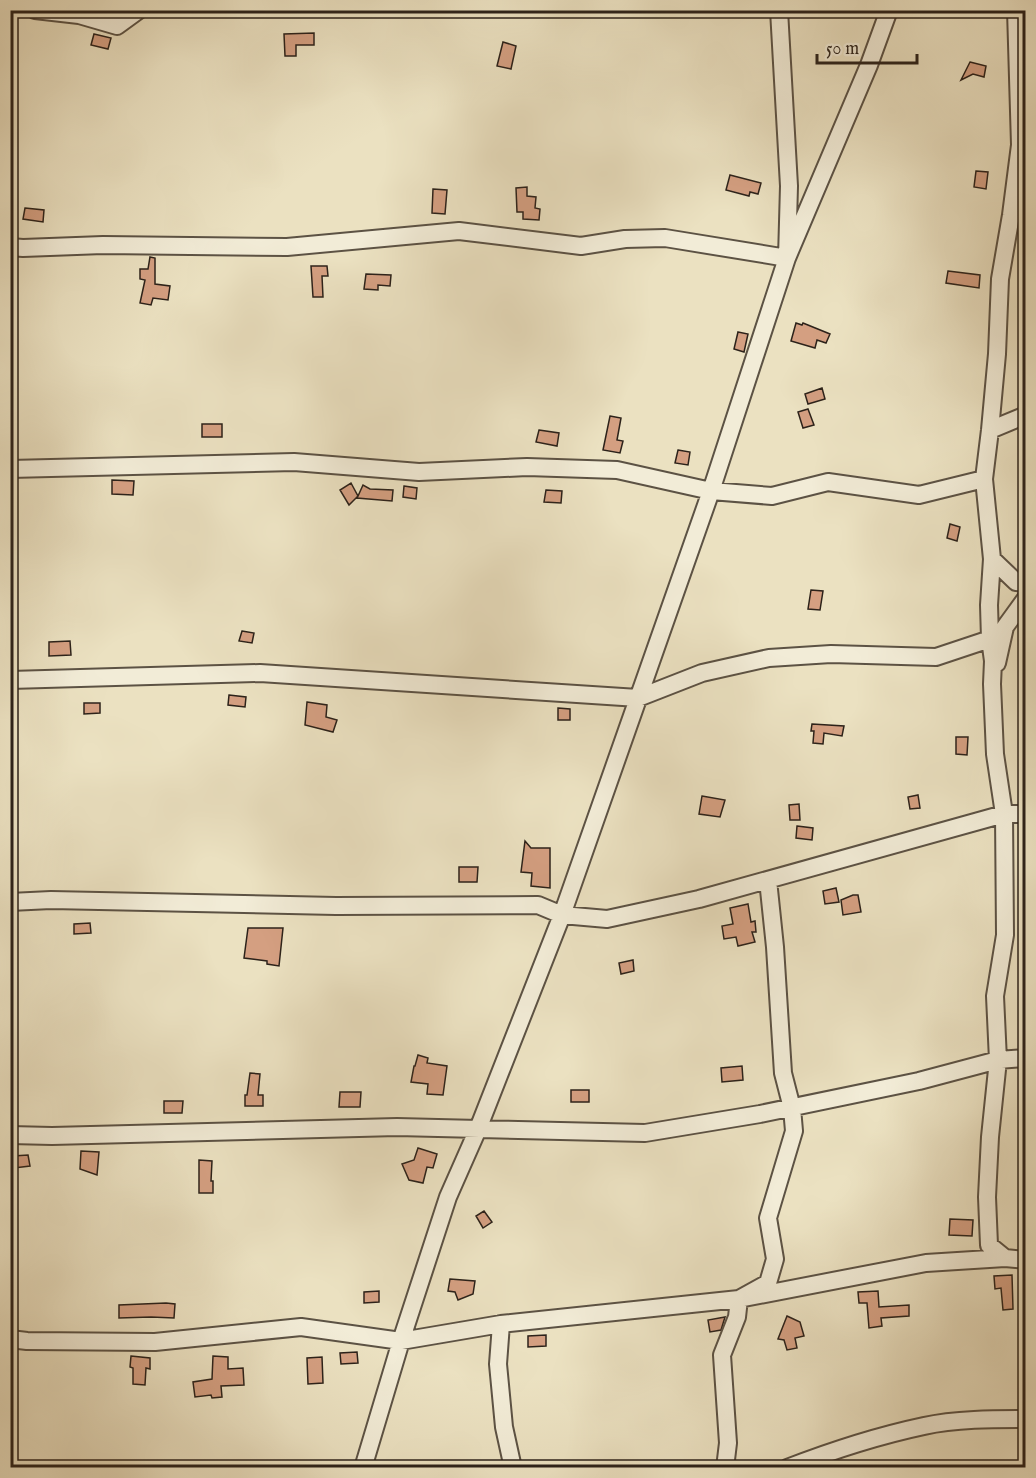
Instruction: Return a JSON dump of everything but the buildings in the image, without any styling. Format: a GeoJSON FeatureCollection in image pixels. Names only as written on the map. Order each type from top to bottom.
{"type":"FeatureCollection","features":[{"type":"Feature","properties":{"kind":"street"},"geometry":{"type":"LineString","coordinates":[[35,10],[79,15],[117,26],[139,10]]}},
{"type":"Feature","properties":{"kind":"street"},"geometry":{"type":"LineString","coordinates":[[779,10],[789,186],[787,258]]}},
{"type":"Feature","properties":{"kind":"street"},"geometry":{"type":"LineString","coordinates":[[363,1467],[448,1197],[478,1130],[562,915],[711,491],[787,258],[869,65],[889,10]]}},
{"type":"Feature","properties":{"kind":"street"},"geometry":{"type":"LineString","coordinates":[[1005,1258],[989,1245],[987,1197],[990,1137],[998,1060],[995,996],[1005,935],[1004,814],[996,754],[989,605],[992,559],[984,479],[998,354],[1000,279],[1020,145],[1016,10]]}},
{"type":"Feature","properties":{"kind":"street"},"geometry":{"type":"LineString","coordinates":[[10,247],[104,244],[287,247],[459,231],[581,246],[625,239],[665,238],[787,258]]}},
{"type":"Feature","properties":{"kind":"street"},"geometry":{"type":"LineString","coordinates":[[990,430],[1026,415]]}},
{"type":"Feature","properties":{"kind":"street"},"geometry":{"type":"LineString","coordinates":[[10,469],[294,462],[419,472],[527,467],[617,470],[711,491],[772,496],[828,482],[919,495],[984,479]]}},
{"type":"Feature","properties":{"kind":"street"},"geometry":{"type":"LineString","coordinates":[[992,559],[1016,582],[1026,583]]}},
{"type":"Feature","properties":{"kind":"street"},"geometry":{"type":"LineString","coordinates":[[992,684],[1005,627],[1026,598]]}},
{"type":"Feature","properties":{"kind":"street"},"geometry":{"type":"LineString","coordinates":[[10,680],[260,673],[638,698],[702,673],[769,658],[831,654],[936,657],[990,639]]}},
{"type":"Feature","properties":{"kind":"street"},"geometry":{"type":"LineString","coordinates":[[10,902],[51,900],[336,906],[538,905],[562,915],[607,919],[699,899],[1004,814],[1026,814]]}},
{"type":"Feature","properties":{"kind":"street"},"geometry":{"type":"LineString","coordinates":[[739,1299],[768,1283],[775,1259],[768,1218],[794,1131],[792,1108],[783,1074],[775,947],[768,880]]}},
{"type":"Feature","properties":{"kind":"street"},"geometry":{"type":"LineString","coordinates":[[10,1135],[52,1136],[397,1127],[645,1133],[792,1108],[919,1081],[998,1060],[1026,1058]]}},
{"type":"Feature","properties":{"kind":"street"},"geometry":{"type":"LineString","coordinates":[[10,1340],[155,1342],[301,1327],[401,1341],[501,1324],[739,1299],[926,1263],[1005,1258],[1026,1260]]}},
{"type":"Feature","properties":{"kind":"street"},"geometry":{"type":"LineString","coordinates":[[724,1467],[728,1443],[722,1355],[737,1317],[739,1299]]}},
{"type":"Feature","properties":{"kind":"street"},"geometry":{"type":"LineString","coordinates":[[501,1324],[498,1364],[504,1427],[513,1467]]}},
{"type":"Feature","properties":{"kind":"street"},"geometry":{"type":"LineString","coordinates":[[787,1467],[851,1445],[926,1425],[981,1419],[1026,1419]]}}]}
